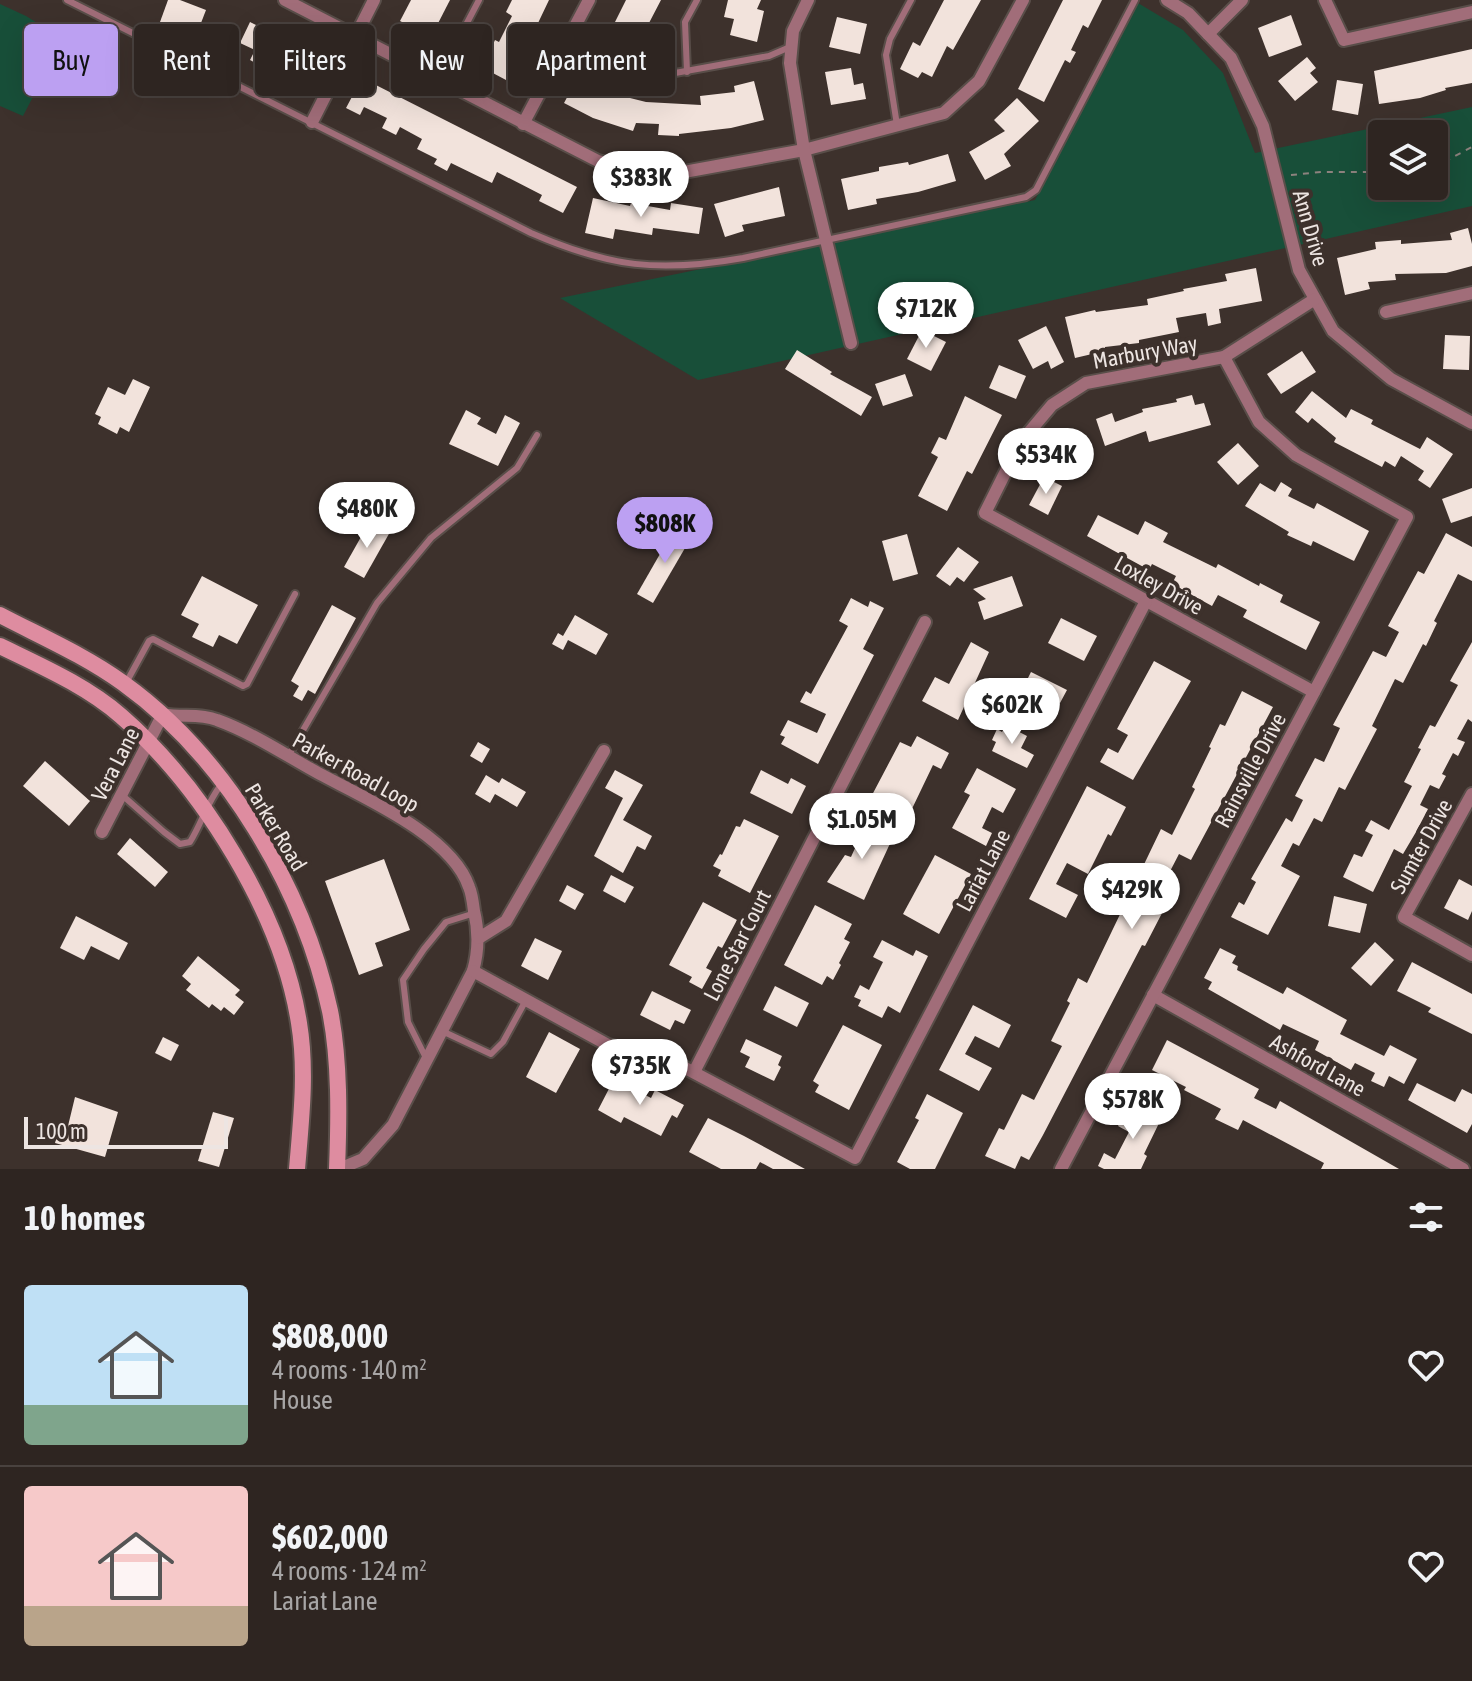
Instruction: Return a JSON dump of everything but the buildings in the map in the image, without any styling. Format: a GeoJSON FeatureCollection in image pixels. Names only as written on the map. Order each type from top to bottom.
{"type":"FeatureCollection","features":[{"type":"Feature","properties":{"kind":"main road","name":"Parker Road"},"geometry":{"type":"LineString","coordinates":[[0,615],[71,650],[125,684],[163,714],[197,749],[248,818],[300,912],[330,1013],[336,1081],[338,1169]]}},
{"type":"Feature","properties":{"kind":"main road"},"geometry":{"type":"LineString","coordinates":[[0,646],[78,687],[120,715],[165,759],[206,810],[271,925],[288,975],[299,1023],[304,1076],[297,1169]]}},
{"type":"Feature","properties":{"kind":"street"},"geometry":{"type":"LineString","coordinates":[[285,0],[330,24]]}},
{"type":"Feature","properties":{"kind":"street"},"geometry":{"type":"LineString","coordinates":[[361,24],[374,0]]}},
{"type":"Feature","properties":{"kind":"street"},"geometry":{"type":"LineString","coordinates":[[576,24],[589,0]]}},
{"type":"Feature","properties":{"kind":"street"},"geometry":{"type":"LineString","coordinates":[[808,0],[793,31],[790,47],[804,150],[851,343]]}},
{"type":"Feature","properties":{"kind":"street"},"geometry":{"type":"LineString","coordinates":[[469,96],[598,161],[642,172],[673,174],[804,150],[944,113],[979,81],[1023,0]]}},
{"type":"Feature","properties":{"kind":"street","name":"Ann Drive"},"geometry":{"type":"LineString","coordinates":[[1167,0],[1188,13],[1231,58],[1263,126],[1299,270],[1333,331],[1391,379],[1472,423]]}},
{"type":"Feature","properties":{"kind":"street"},"geometry":{"type":"LineString","coordinates":[[1208,34],[1242,0]]}},
{"type":"Feature","properties":{"kind":"street"},"geometry":{"type":"LineString","coordinates":[[1325,0],[1344,40],[1472,12]]}},
{"type":"Feature","properties":{"kind":"street"},"geometry":{"type":"LineString","coordinates":[[312,122],[325,96]]}},
{"type":"Feature","properties":{"kind":"street"},"geometry":{"type":"LineString","coordinates":[[523,124],[538,96]]}},
{"type":"Feature","properties":{"kind":"street"},"geometry":{"type":"LineString","coordinates":[[1386,312],[1472,293]]}},
{"type":"Feature","properties":{"kind":"street","name":"Marbury Way"},"geometry":{"type":"LineString","coordinates":[[985,513],[1020,443],[1052,405],[1086,383],[1224,357],[1315,299]]}},
{"type":"Feature","properties":{"kind":"street","name":"Rainsville Drive"},"geometry":{"type":"LineString","coordinates":[[1061,1169],[1407,517],[1296,455],[1259,422],[1224,357]]}},
{"type":"Feature","properties":{"kind":"street","name":"Loxley Drive"},"geometry":{"type":"LineString","coordinates":[[985,513],[1314,692]]}},
{"type":"Feature","properties":{"kind":"street","name":"Lariat Lane"},"geometry":{"type":"LineString","coordinates":[[694,1072],[855,1158],[1146,601]]}},
{"type":"Feature","properties":{"kind":"street","name":"Lone Star Court"},"geometry":{"type":"LineString","coordinates":[[694,1072],[925,622]]}},
{"type":"Feature","properties":{"kind":"street","name":"Parker Road Loop"},"geometry":{"type":"LineString","coordinates":[[163,714],[217,720],[396,814],[424,833],[453,860],[470,887],[479,938],[473,971],[393,1125],[363,1159],[338,1169]]}},
{"type":"Feature","properties":{"kind":"street","name":"Vera Lane"},"geometry":{"type":"LineString","coordinates":[[102,832],[163,714]]}},
{"type":"Feature","properties":{"kind":"street"},"geometry":{"type":"LineString","coordinates":[[479,938],[506,921],[604,751]]}},
{"type":"Feature","properties":{"kind":"street","name":"Sumter Drive"},"geometry":{"type":"LineString","coordinates":[[1472,794],[1404,917],[1472,955]]}},
{"type":"Feature","properties":{"kind":"street"},"geometry":{"type":"LineString","coordinates":[[473,971],[608,1045],[672,1061],[694,1072]]}},
{"type":"Feature","properties":{"kind":"street","name":"Ashford Lane"},"geometry":{"type":"LineString","coordinates":[[1153,995],[1463,1169]]}},
{"type":"Feature","properties":{"kind":"lane"},"geometry":{"type":"LineString","coordinates":[[67,0],[531,233],[605,261],[635,266],[696,266],[1026,197],[1036,190],[1135,0]]}},
{"type":"Feature","properties":{"kind":"lane"},"geometry":{"type":"LineString","coordinates":[[466,24],[479,0]]}},
{"type":"Feature","properties":{"kind":"lane"},"geometry":{"type":"LineString","coordinates":[[687,72],[685,22],[697,0]]}},
{"type":"Feature","properties":{"kind":"lane"},"geometry":{"type":"LineString","coordinates":[[897,126],[886,55],[890,39],[911,0]]}},
{"type":"Feature","properties":{"kind":"lane"},"geometry":{"type":"LineString","coordinates":[[675,74],[769,56],[790,47]]}},
{"type":"Feature","properties":{"kind":"lane"},"geometry":{"type":"LineString","coordinates":[[288,756],[377,603],[431,538],[517,468],[537,435]]}},
{"type":"Feature","properties":{"kind":"lane"},"geometry":{"type":"LineString","coordinates":[[125,684],[153,639],[243,686],[247,684],[295,594]]}},
{"type":"Feature","properties":{"kind":"lane"},"geometry":{"type":"LineString","coordinates":[[122,795],[180,844],[190,842],[202,822],[209,800],[223,782]]}},
{"type":"Feature","properties":{"kind":"lane"},"geometry":{"type":"LineString","coordinates":[[427,1060],[408,1022],[403,980],[446,922],[475,913]]}},
{"type":"Feature","properties":{"kind":"lane"},"geometry":{"type":"LineString","coordinates":[[442,1031],[491,1054],[503,1042],[526,1000]]}},
{"type":"Feature","properties":{"kind":"path"},"geometry":{"type":"LineString","coordinates":[[1448,160],[1472,147]]}},
{"type":"Feature","properties":{"kind":"path"},"geometry":{"type":"LineString","coordinates":[[1291,175],[1368,172]]}},
{"type":"Feature","properties":{"kind":"green space"},"geometry":{"type":"Polygon","coordinates":[[[1138,3],[1183,30],[1223,73],[1255,153],[1368,129],[1368,200],[1448,200],[1448,120],[1411,120],[1472,107],[1472,206],[698,380],[560,298],[1035,200],[1138,3]]]}},
{"type":"Feature","properties":{"kind":"green space"},"geometry":{"type":"Polygon","coordinates":[[[0,4],[39,24],[24,24],[24,96],[33,96],[23,116],[0,106],[0,4]]]}}]}
